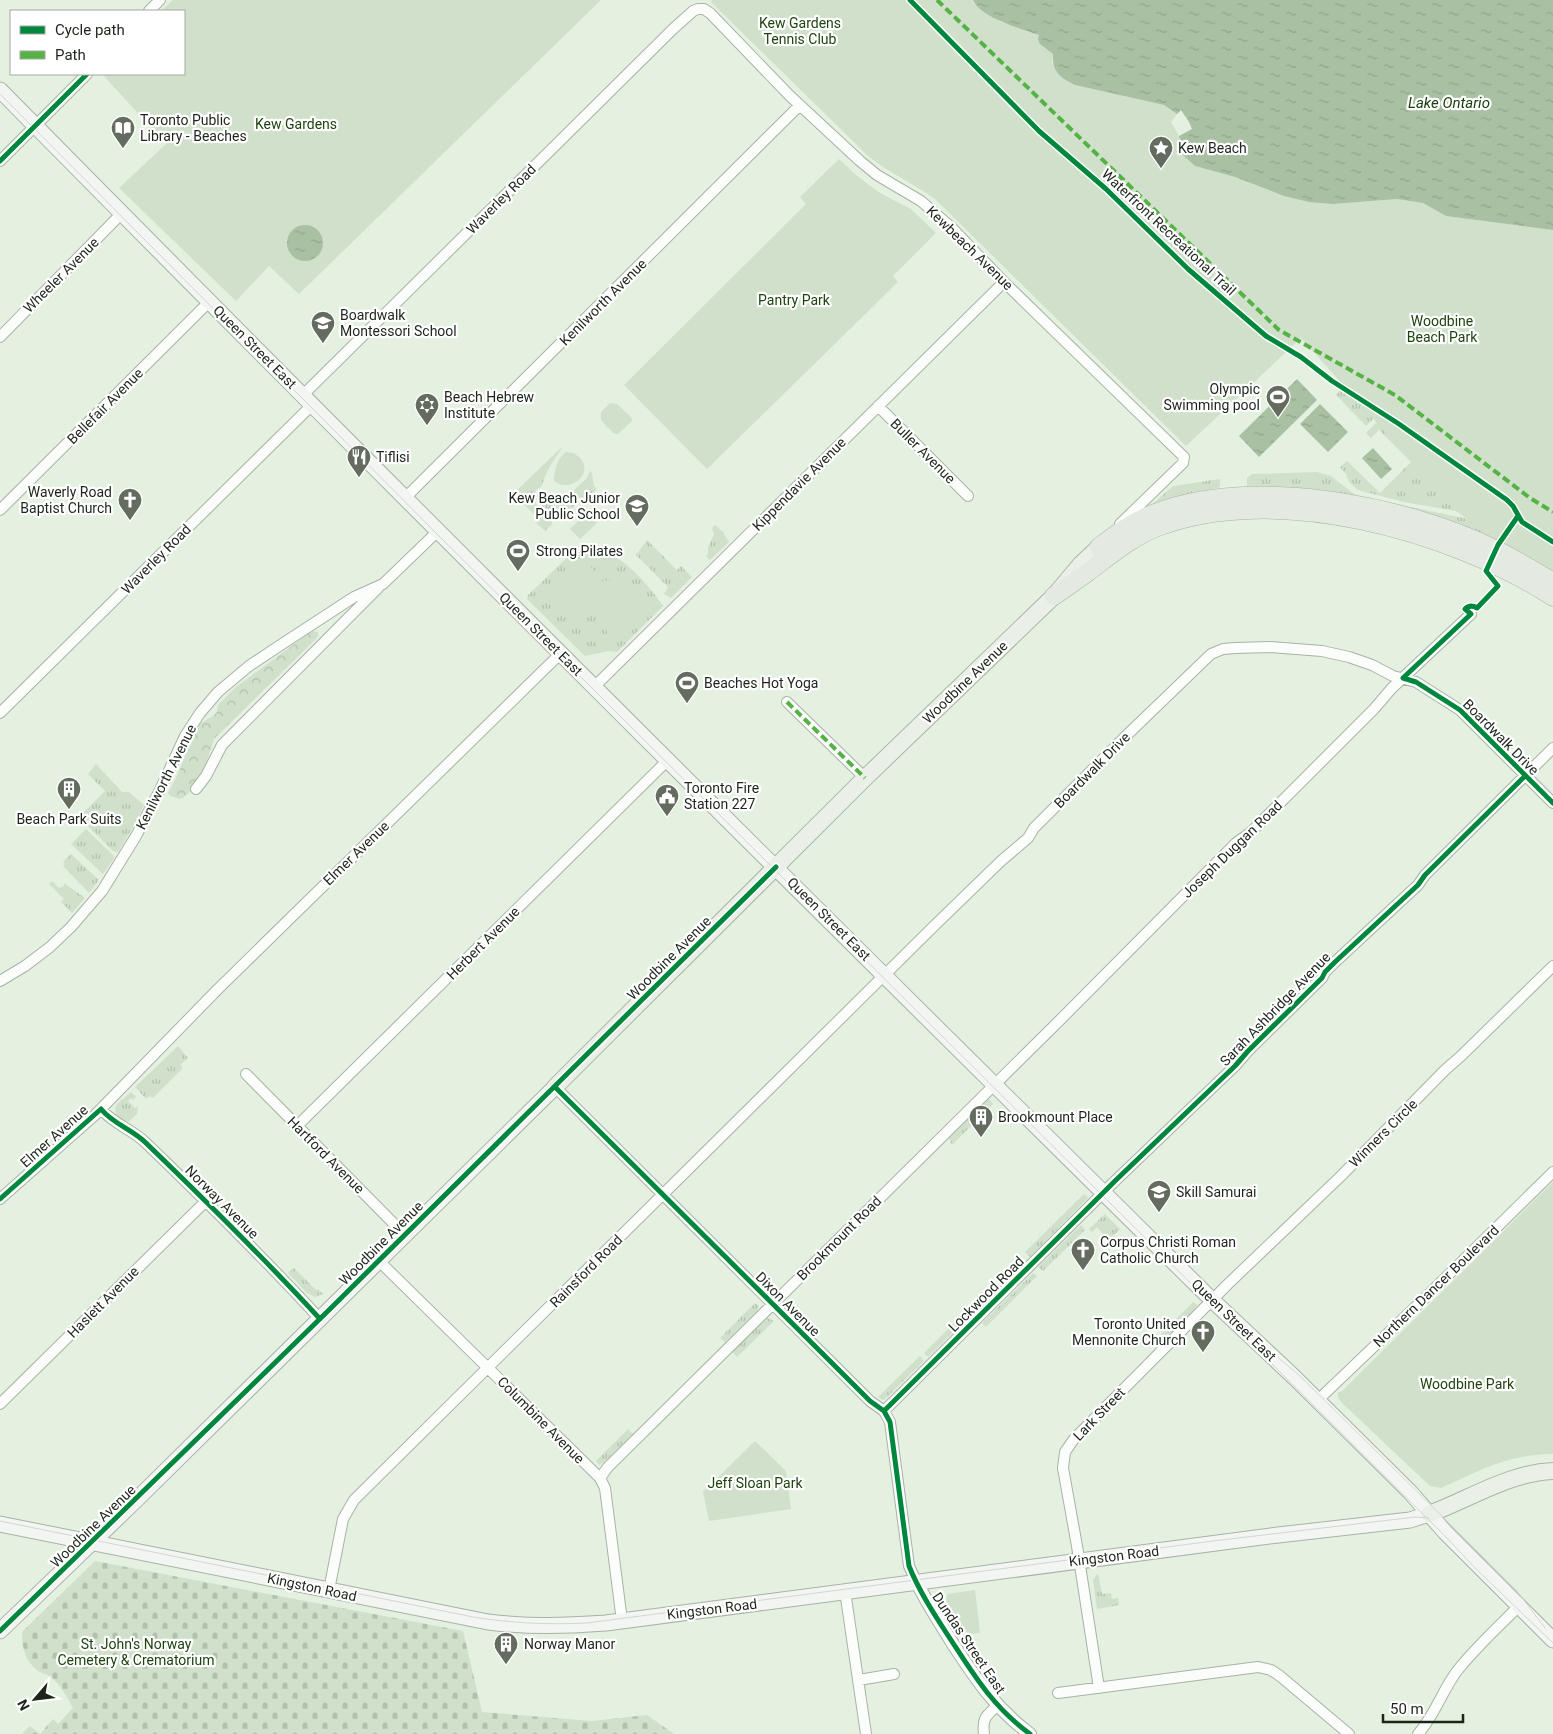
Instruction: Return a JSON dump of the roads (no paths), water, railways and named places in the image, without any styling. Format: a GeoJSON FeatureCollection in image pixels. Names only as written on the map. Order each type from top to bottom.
{"type":"FeatureCollection","features":[{"type":"Feature","properties":{"kind":"highway"},"geometry":{"type":"LineString","coordinates":[[1099,547],[1132,524],[1170,508],[1206,499],[1266,495],[1316,499],[1364,506],[1434,525],[1496,550],[1553,582]]}},
{"type":"Feature","properties":{"kind":"highway","name":"Woodbine Avenue"},"geometry":{"type":"LineString","coordinates":[[1054,596],[1125,544],[1156,527],[1205,513],[1233,510],[1268,510],[1315,513],[1360,520],[1427,537],[1461,549],[1507,570],[1553,597]]}},
{"type":"Feature","properties":{"kind":"main road","name":"Queen Street East"},"geometry":{"type":"LineString","coordinates":[[0,90],[209,302],[1103,1193],[1318,1400],[1553,1640]]}},
{"type":"Feature","properties":{"kind":"main road","name":"Woodbine Avenue"},"geometry":{"type":"LineString","coordinates":[[0,1631],[379,1261],[864,778],[1054,596],[1081,564],[1099,547]]}},
{"type":"Feature","properties":{"kind":"main road"},"geometry":{"type":"LineString","coordinates":[[1429,1514],[1450,1507],[1506,1480],[1525,1474],[1553,1471]]}},
{"type":"Feature","properties":{"kind":"main road","name":"Kingston Road"},"geometry":{"type":"LineString","coordinates":[[0,1524],[488,1622],[524,1626],[562,1626],[622,1621],[1079,1560],[1410,1520],[1429,1514]]}},
{"type":"Feature","properties":{"kind":"street"},"geometry":{"type":"LineString","coordinates":[[150,10],[160,0]]}},
{"type":"Feature","properties":{"kind":"street","name":"Kewbeach Avenue"},"geometry":{"type":"LineString","coordinates":[[704,9],[800,105],[860,161],[922,202],[951,227],[1004,282],[1184,457]]}},
{"type":"Feature","properties":{"kind":"street","name":"Waverley Road"},"geometry":{"type":"LineString","coordinates":[[0,713],[678,24],[693,10],[704,9]]}},
{"type":"Feature","properties":{"kind":"street"},"geometry":{"type":"LineString","coordinates":[[0,161],[86,75]]}},
{"type":"Feature","properties":{"kind":"street","name":"Kenilworth Avenue"},"geometry":{"type":"LineString","coordinates":[[405,498],[800,105]]}},
{"type":"Feature","properties":{"kind":"street","name":"Wheeler Avenue"},"geometry":{"type":"LineString","coordinates":[[0,337],[122,213]]}},
{"type":"Feature","properties":{"kind":"street","name":"Kippendavie Avenue"},"geometry":{"type":"LineString","coordinates":[[594,687],[1004,282]]}},
{"type":"Feature","properties":{"kind":"street","name":"Bellefair Avenue"},"geometry":{"type":"LineString","coordinates":[[0,510],[209,302]]}},
{"type":"Feature","properties":{"kind":"street","name":"Buller Avenue"},"geometry":{"type":"LineString","coordinates":[[878,406],[968,496]]}},
{"type":"Feature","properties":{"kind":"street","name":"Woodbine Avenue"},"geometry":{"type":"LineString","coordinates":[[1099,547],[1183,463],[1184,457]]}},
{"type":"Feature","properties":{"kind":"street","name":"Kenilworth Avenue"},"geometry":{"type":"LineString","coordinates":[[196,789],[206,776],[222,745],[438,531]]}},
{"type":"Feature","properties":{"kind":"street","name":"Kenilworth Avenue"},"geometry":{"type":"LineString","coordinates":[[0,981],[25,966],[50,947],[72,927],[102,891],[136,836],[185,736],[200,713],[218,692],[244,670],[354,596],[383,584]]}},
{"type":"Feature","properties":{"kind":"street","name":"Joseph Duggan Road"},"geometry":{"type":"LineString","coordinates":[[994,1084],[1236,843],[1250,833],[1403,678],[1471,614]]}},
{"type":"Feature","properties":{"kind":"street","name":"Boardwalk Drive"},"geometry":{"type":"LineString","coordinates":[[885,975],[1001,861],[1028,838],[1034,828],[1129,733],[1211,654],[1222,649],[1270,647],[1322,651],[1350,657],[1416,682],[1460,710],[1553,803]]}},
{"type":"Feature","properties":{"kind":"street","name":"Elmer Avenue"},"geometry":{"type":"LineString","coordinates":[[0,1199],[100,1109],[218,989],[561,653]]}},
{"type":"Feature","properties":{"kind":"street"},"geometry":{"type":"LineString","coordinates":[[787,702],[864,778]]}},
{"type":"Feature","properties":{"kind":"street","name":"Sarah Ashbridge Avenue"},"geometry":{"type":"LineString","coordinates":[[1103,1193],[1202,1095],[1235,1066],[1248,1050],[1322,978],[1330,967],[1413,890],[1424,875],[1553,748]]}},
{"type":"Feature","properties":{"kind":"street","name":"Herbert Avenue"},"geometry":{"type":"LineString","coordinates":[[297,1126],[668,760]]}},
{"type":"Feature","properties":{"kind":"street","name":"Winners Circle"},"geometry":{"type":"LineString","coordinates":[[1212,1300],[1341,1176],[1445,1070],[1553,966]]}},
{"type":"Feature","properties":{"kind":"street","name":"Rainsford Road"},"geometry":{"type":"LineString","coordinates":[[329,1590],[343,1519],[354,1500],[885,975]]}},
{"type":"Feature","properties":{"kind":"street","name":"Hartford Avenue"},"geometry":{"type":"LineString","coordinates":[[246,1074],[405,1235]]}},
{"type":"Feature","properties":{"kind":"street","name":"Brookmount Road"},"geometry":{"type":"LineString","coordinates":[[600,1478],[608,1467],[994,1084]]}},
{"type":"Feature","properties":{"kind":"street","name":"Dixon Avenue"},"geometry":{"type":"LineString","coordinates":[[555,1087],[870,1401],[884,1411]]}},
{"type":"Feature","properties":{"kind":"street","name":"Norway Avenue"},"geometry":{"type":"LineString","coordinates":[[100,1109],[107,1116],[140,1137],[206,1201],[320,1318]]}},
{"type":"Feature","properties":{"kind":"street","name":"Northern Dancer Boulevard"},"geometry":{"type":"LineString","coordinates":[[1318,1400],[1553,1172]]}},
{"type":"Feature","properties":{"kind":"street","name":"Lockwood Road"},"geometry":{"type":"LineString","coordinates":[[884,1411],[1103,1193]]}},
{"type":"Feature","properties":{"kind":"street","name":"Haslett Avenue"},"geometry":{"type":"LineString","coordinates":[[2,1399],[206,1201]]}},
{"type":"Feature","properties":{"kind":"street","name":"Columbine Avenue"},"geometry":{"type":"LineString","coordinates":[[379,1261],[600,1478],[605,1488],[622,1621]]}},
{"type":"Feature","properties":{"kind":"street","name":"Lark Street"},"geometry":{"type":"LineString","coordinates":[[1099,1688],[1063,1468],[1065,1452],[1074,1438],[1212,1300]]}},
{"type":"Feature","properties":{"kind":"street"},"geometry":{"type":"LineString","coordinates":[[884,1411],[890,1422],[909,1566],[916,1581]]}},
{"type":"Feature","properties":{"kind":"street","name":"Dundas Street East"},"geometry":{"type":"LineString","coordinates":[[916,1581],[924,1598],[978,1683],[997,1706],[1030,1734]]}},
{"type":"Feature","properties":{"kind":"street"},"geometry":{"type":"LineString","coordinates":[[844,1591],[866,1734]]}},
{"type":"Feature","properties":{"kind":"street"},"geometry":{"type":"LineString","coordinates":[[1418,1734],[1434,1712],[1457,1672],[1519,1606]]}},
{"type":"Feature","properties":{"kind":"street"},"geometry":{"type":"LineString","coordinates":[[1058,1693],[1258,1667],[1271,1670],[1280,1676],[1349,1734]]}},
{"type":"Feature","properties":{"kind":"street"},"geometry":{"type":"LineString","coordinates":[[859,1680],[894,1674]]}},
{"type":"Feature","properties":{"kind":"street"},"geometry":{"type":"LineString","coordinates":[[984,1734],[982,1723],[997,1706]]}},
{"type":"Feature","properties":{"kind":"water","name":"Lake Ontario"},"geometry":{"type":"Polygon","coordinates":[[[973,0],[1553,0],[1553,230],[1446,216],[1423,203],[1397,199],[1333,204],[1309,202],[1284,196],[1235,177],[1195,166],[1183,155],[1179,136],[1192,129],[1181,110],[1177,114],[1164,105],[1075,85],[1058,73],[1054,65],[1053,54],[1040,44],[1039,35],[993,17],[984,12],[973,0]]]}},
{"type":"Feature","properties":{"kind":"water"},"geometry":{"type":"Polygon","coordinates":[[[305,225],[317,231],[323,243],[317,255],[305,261],[293,255],[287,243],[293,231],[305,225]]]}},
{"type":"Feature","properties":{"kind":"water","name":"Olympic Swimming pool"},"geometry":{"type":"Polygon","coordinates":[[[1297,379],[1317,400],[1259,457],[1239,436],[1297,379]]]}},
{"type":"Feature","properties":{"kind":"water"},"geometry":{"type":"Polygon","coordinates":[[[1320,404],[1348,432],[1328,452],[1300,424],[1320,404]]]}},
{"type":"Feature","properties":{"kind":"water"},"geometry":{"type":"Polygon","coordinates":[[[1373,448],[1392,469],[1381,479],[1362,458],[1373,448]]]}},
{"type":"Feature","properties":{"kind":"tram line"},"geometry":{"type":"LineString","coordinates":[[0,94],[436,533],[1474,1567],[1553,1643]]}},
{"type":"Feature","properties":{"kind":"tram line"},"geometry":{"type":"LineString","coordinates":[[1263,1345],[1300,1376],[1517,1591],[1545,1628]]}},
{"type":"Feature","properties":{"kind":"tram line"},"geometry":{"type":"LineString","coordinates":[[0,1521],[473,1617],[515,1622],[558,1624],[587,1623],[1213,1541],[1415,1517],[1429,1518]]}},
{"type":"Feature","properties":{"kind":"place","name":"Toronto Public Library - Beaches"},"geometry":{"type":"Point","coordinates":[123,149]}},
{"type":"Feature","properties":{"kind":"place","name":"Kew Beach"},"geometry":{"type":"Point","coordinates":[1161,169]}},
{"type":"Feature","properties":{"kind":"place","name":"Boardwalk Montessori School"},"geometry":{"type":"Point","coordinates":[323,344]}},
{"type":"Feature","properties":{"kind":"place","name":"Olympic Swimming pool"},"geometry":{"type":"Point","coordinates":[1278,418]}},
{"type":"Feature","properties":{"kind":"place","name":"Beach Hebrew Institute"},"geometry":{"type":"Point","coordinates":[427,426]}},
{"type":"Feature","properties":{"kind":"place","name":"Tiflisi"},"geometry":{"type":"Point","coordinates":[359,478]}},
{"type":"Feature","properties":{"kind":"place","name":"Waverly Road Baptist Church"},"geometry":{"type":"Point","coordinates":[130,521]}},
{"type":"Feature","properties":{"kind":"place","name":"Kew Beach Junior Public School"},"geometry":{"type":"Point","coordinates":[637,527]}},
{"type":"Feature","properties":{"kind":"place","name":"Strong Pilates"},"geometry":{"type":"Point","coordinates":[518,572]}},
{"type":"Feature","properties":{"kind":"place","name":"Beaches Hot Yoga"},"geometry":{"type":"Point","coordinates":[687,704]}},
{"type":"Feature","properties":{"kind":"place","name":"Beach Park Suits"},"geometry":{"type":"Point","coordinates":[69,810]}},
{"type":"Feature","properties":{"kind":"place","name":"Toronto Fire Station 227"},"geometry":{"type":"Point","coordinates":[667,817]}},
{"type":"Feature","properties":{"kind":"place","name":"Brookmount Place"},"geometry":{"type":"Point","coordinates":[981,1138]}},
{"type":"Feature","properties":{"kind":"place","name":"Skill Samurai"},"geometry":{"type":"Point","coordinates":[1159,1213]}},
{"type":"Feature","properties":{"kind":"place","name":"Corpus Christi Roman Catholic Church"},"geometry":{"type":"Point","coordinates":[1083,1271]}},
{"type":"Feature","properties":{"kind":"place","name":"Toronto United Mennonite Church"},"geometry":{"type":"Point","coordinates":[1203,1353]}},
{"type":"Feature","properties":{"kind":"place","name":"Norway Manor"},"geometry":{"type":"Point","coordinates":[506,1665]}},
{"type":"Feature","properties":{"kind":"park label","name":"Kew Gardens Tennis Club"},"geometry":{"type":"Point","coordinates":[800,32]}},
{"type":"Feature","properties":{"kind":"park label","name":"Kew Gardens"},"geometry":{"type":"Point","coordinates":[296,124]}},
{"type":"Feature","properties":{"kind":"park label","name":"Pantry Park"},"geometry":{"type":"Point","coordinates":[794,300]}},
{"type":"Feature","properties":{"kind":"park label","name":"Woodbine Beach Park"},"geometry":{"type":"Point","coordinates":[1442,330]}},
{"type":"Feature","properties":{"kind":"park label","name":"Woodbine Park"},"geometry":{"type":"Point","coordinates":[1467,1384]}},
{"type":"Feature","properties":{"kind":"park label","name":"Jeff Sloan Park"},"geometry":{"type":"Point","coordinates":[755,1483]}},
{"type":"Feature","properties":{"kind":"park label","name":"St. John's Norway Cemetery & Crematorium"},"geometry":{"type":"Point","coordinates":[136,1652]}}]}
